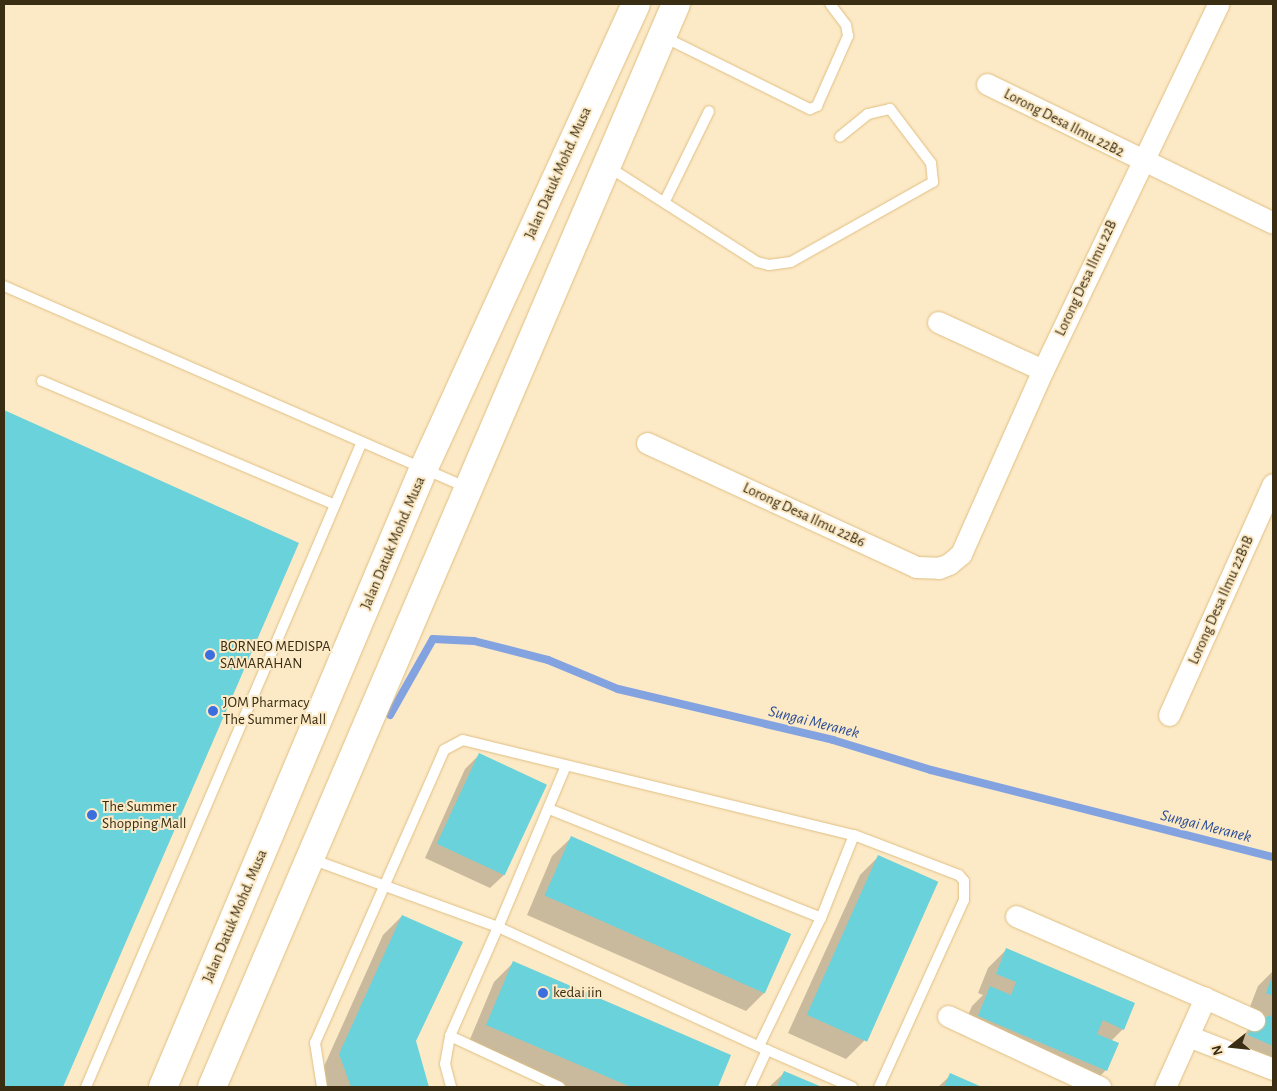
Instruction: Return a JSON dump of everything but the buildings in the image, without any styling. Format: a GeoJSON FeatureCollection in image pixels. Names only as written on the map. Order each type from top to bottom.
{"type":"FeatureCollection","features":[{"type":"Feature","properties":{"kind":"main road","name":"Jalan Datuk Mohd. Musa"},"geometry":{"type":"LineString","coordinates":[[163,1087],[423,470],[636,4]]}},
{"type":"Feature","properties":{"kind":"main road"},"geometry":{"type":"LineString","coordinates":[[212,1087],[676,4]]}},
{"type":"Feature","properties":{"kind":"street","name":"Lorong Desa Ilmu 22B"},"geometry":{"type":"LineString","coordinates":[[961,554],[1042,370],[1218,4]]}},
{"type":"Feature","properties":{"kind":"street","name":"Lorong Desa Ilmu 22B2"},"geometry":{"type":"LineString","coordinates":[[987,84],[1141,161],[1273,223]]}},
{"type":"Feature","properties":{"kind":"street"},"geometry":{"type":"LineString","coordinates":[[938,322],[1042,370]]}},
{"type":"Feature","properties":{"kind":"street","name":"Lorong Desa Ilmu 22B6"},"geometry":{"type":"LineString","coordinates":[[647,442],[916,567],[939,568],[961,554]]}},
{"type":"Feature","properties":{"kind":"street","name":"Lorong Desa Ilmu 22B1B"},"geometry":{"type":"LineString","coordinates":[[1169,716],[1273,484]]}},
{"type":"Feature","properties":{"kind":"street"},"geometry":{"type":"LineString","coordinates":[[1016,916],[1254,1020]]}},
{"type":"Feature","properties":{"kind":"street"},"geometry":{"type":"LineString","coordinates":[[1165,1087],[1205,998]]}},
{"type":"Feature","properties":{"kind":"street"},"geometry":{"type":"LineString","coordinates":[[948,1016],[1100,1087]]}},
{"type":"Feature","properties":{"kind":"street"},"geometry":{"type":"LineString","coordinates":[[1188,1036],[1273,1069]]}},
{"type":"Feature","properties":{"kind":"lane"},"geometry":{"type":"LineString","coordinates":[[663,36],[810,109],[817,106],[848,36],[846,25],[830,4]]}},
{"type":"Feature","properties":{"kind":"lane"},"geometry":{"type":"LineString","coordinates":[[606,166],[665,201],[757,262],[769,265],[791,262],[933,182],[931,163],[890,108],[868,114],[840,137]]}},
{"type":"Feature","properties":{"kind":"lane"},"geometry":{"type":"LineString","coordinates":[[665,201],[709,111]]}},
{"type":"Feature","properties":{"kind":"lane"},"geometry":{"type":"LineString","coordinates":[[4,286],[362,444],[468,488]]}},
{"type":"Feature","properties":{"kind":"lane"},"geometry":{"type":"LineString","coordinates":[[42,381],[335,505]]}},
{"type":"Feature","properties":{"kind":"lane"},"geometry":{"type":"LineString","coordinates":[[86,1087],[362,444]]}},
{"type":"Feature","properties":{"kind":"lane"},"geometry":{"type":"LineString","coordinates":[[322,1087],[314,1043],[385,883],[449,746],[463,740],[565,768],[854,835],[955,872],[962,878],[966,892],[879,1087]]}},
{"type":"Feature","properties":{"kind":"lane"},"geometry":{"type":"LineString","coordinates":[[451,1087],[445,1064],[450,1036],[565,768]]}},
{"type":"Feature","properties":{"kind":"lane"},"geometry":{"type":"LineString","coordinates":[[549,809],[821,918]]}},
{"type":"Feature","properties":{"kind":"lane"},"geometry":{"type":"LineString","coordinates":[[750,1087],[763,1048],[821,918],[854,835]]}},
{"type":"Feature","properties":{"kind":"lane"},"geometry":{"type":"LineString","coordinates":[[310,858],[385,883],[498,927],[852,1087]]}},
{"type":"Feature","properties":{"kind":"lane"},"geometry":{"type":"LineString","coordinates":[[450,1036],[560,1087]]}},
{"type":"Feature","properties":{"kind":"waterway","name":"Sungai Meranek"},"geometry":{"type":"LineString","coordinates":[[390,715],[433,639],[474,641],[548,660],[618,689],[833,740],[931,770],[1273,857]]}},
{"type":"Feature","properties":{"kind":"place","name":"BORNEO MEDISPA SAMARAHAN"},"geometry":{"type":"Point","coordinates":[210,655]}},
{"type":"Feature","properties":{"kind":"place","name":"JOM Pharmacy The Summer Mall"},"geometry":{"type":"Point","coordinates":[213,711]}},
{"type":"Feature","properties":{"kind":"place","name":"The Summer Shopping Mall"},"geometry":{"type":"Point","coordinates":[92,815]}},
{"type":"Feature","properties":{"kind":"place","name":"kedai iin"},"geometry":{"type":"Point","coordinates":[543,993]}}]}
